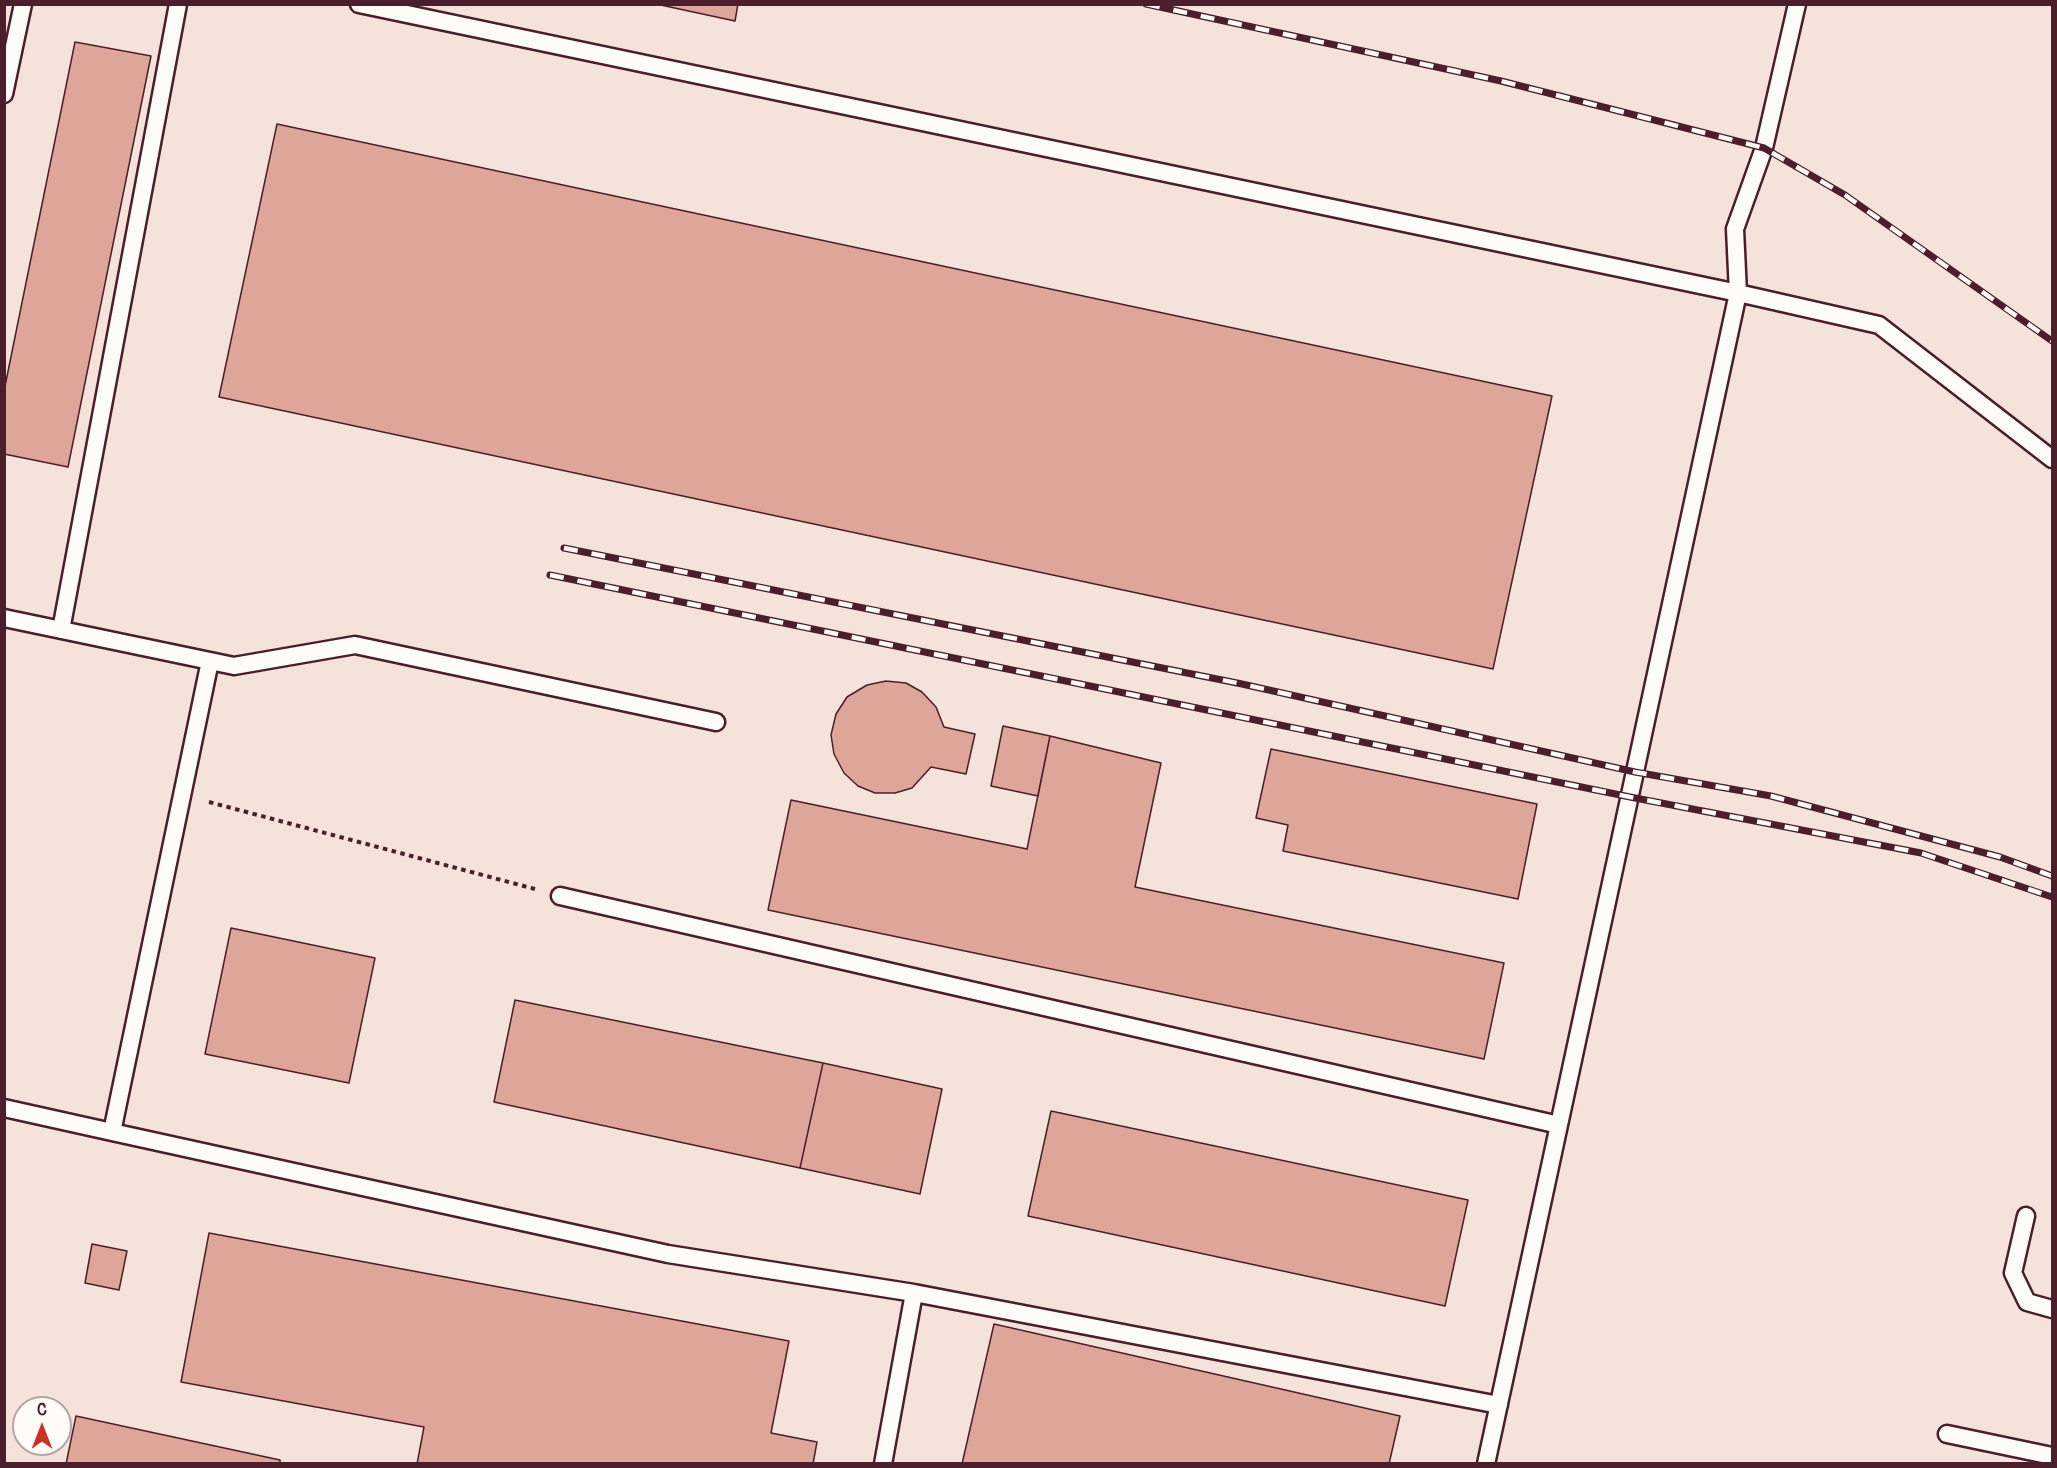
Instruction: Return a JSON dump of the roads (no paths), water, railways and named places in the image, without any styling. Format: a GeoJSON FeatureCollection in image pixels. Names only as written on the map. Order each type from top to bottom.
{"type":"FeatureCollection","features":[{"type":"Feature","properties":{"kind":"lane"},"geometry":{"type":"LineString","coordinates":[[4,94],[23,4]]}},
{"type":"Feature","properties":{"kind":"lane"},"geometry":{"type":"LineString","coordinates":[[61,630],[178,4]]}},
{"type":"Feature","properties":{"kind":"lane"},"geometry":{"type":"LineString","coordinates":[[359,4],[1738,293],[1879,325],[2052,459]]}},
{"type":"Feature","properties":{"kind":"lane"},"geometry":{"type":"LineString","coordinates":[[1486,1464],[1738,293],[1735,228],[1764,148],[1797,4]]}},
{"type":"Feature","properties":{"kind":"lane"},"geometry":{"type":"LineString","coordinates":[[4,618],[234,666],[355,645],[716,722]]}},
{"type":"Feature","properties":{"kind":"lane"},"geometry":{"type":"LineString","coordinates":[[111,1132],[210,661]]}},
{"type":"Feature","properties":{"kind":"lane"},"geometry":{"type":"LineString","coordinates":[[560,896],[1559,1125]]}},
{"type":"Feature","properties":{"kind":"lane"},"geometry":{"type":"LineString","coordinates":[[4,1108],[668,1254],[914,1293],[1499,1405]]}},
{"type":"Feature","properties":{"kind":"lane"},"geometry":{"type":"LineString","coordinates":[[2026,1216],[2013,1273],[2027,1302],[2052,1309]]}},
{"type":"Feature","properties":{"kind":"lane"},"geometry":{"type":"LineString","coordinates":[[883,1464],[914,1293]]}},
{"type":"Feature","properties":{"kind":"lane"},"geometry":{"type":"LineString","coordinates":[[1947,1434],[2052,1456]]}},
{"type":"Feature","properties":{"kind":"railway"},"geometry":{"type":"LineString","coordinates":[[1146,4],[1501,81],[1764,148],[1845,195],[2052,341]]}},
{"type":"Feature","properties":{"kind":"railway"},"geometry":{"type":"LineString","coordinates":[[564,548],[1242,684],[1635,772],[1771,796],[2000,857],[2052,876]]}},
{"type":"Feature","properties":{"kind":"railway"},"geometry":{"type":"LineString","coordinates":[[550,575],[1630,797],[1921,853],[2052,897]]}}]}
